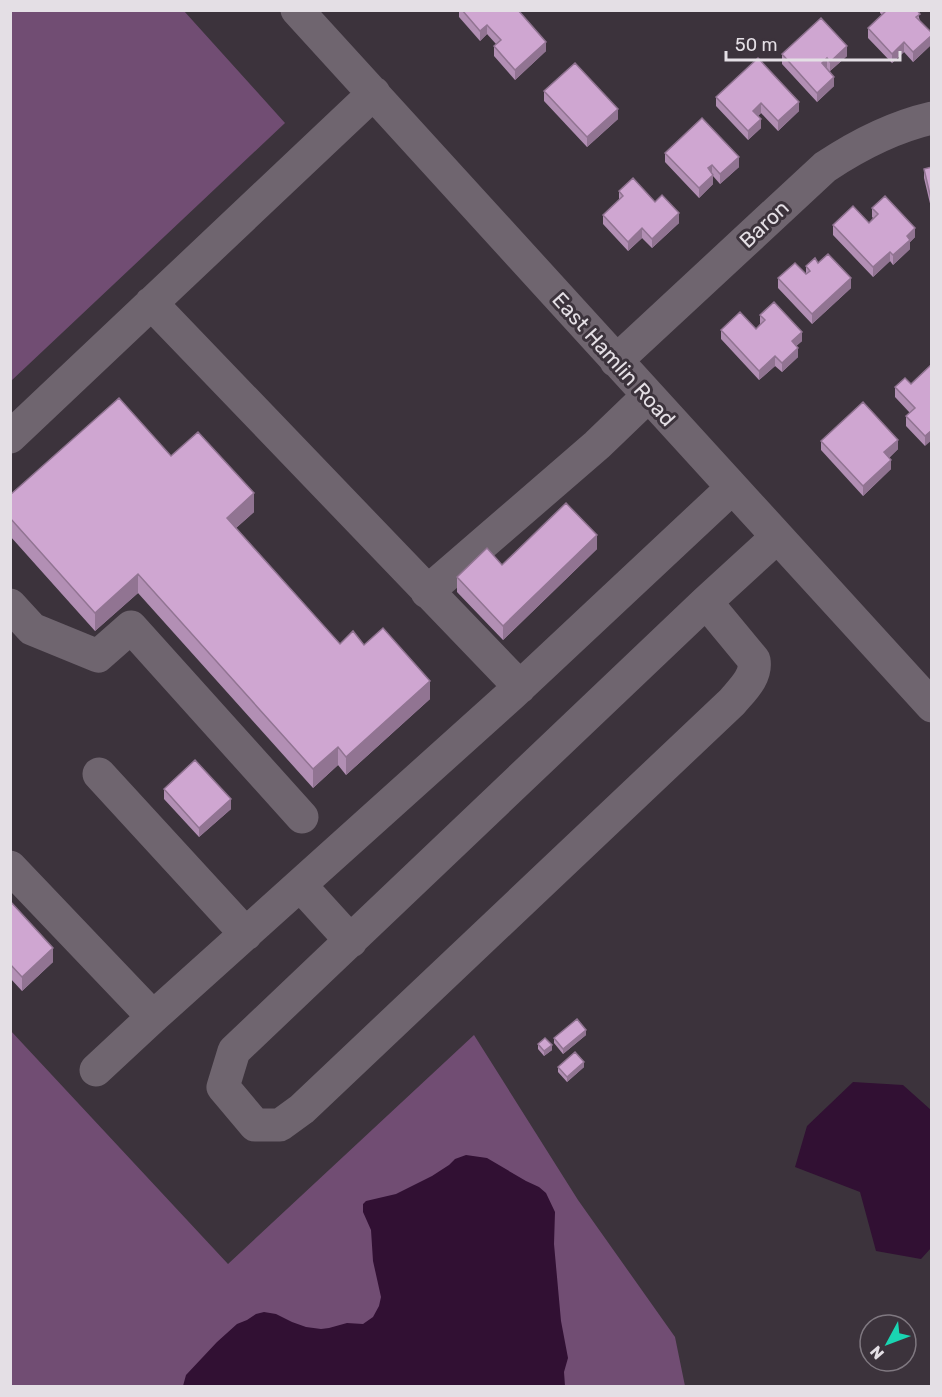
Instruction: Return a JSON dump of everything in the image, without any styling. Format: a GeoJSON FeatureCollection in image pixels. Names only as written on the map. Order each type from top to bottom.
{"type":"FeatureCollection","features":[{"type":"Feature","properties":{"kind":"street","name":"East Hamlin Road"},"geometry":{"type":"LineString","coordinates":[[297,10],[932,705]]}},
{"type":"Feature","properties":{"kind":"street"},"geometry":{"type":"LineString","coordinates":[[10,437],[374,93]]}},
{"type":"Feature","properties":{"kind":"street","name":"Baron"},"geometry":{"type":"LineString","coordinates":[[616,361],[825,167],[864,143],[932,118]]}},
{"type":"Feature","properties":{"kind":"street"},"geometry":{"type":"LineString","coordinates":[[151,303],[520,687]]}},
{"type":"Feature","properties":{"kind":"street"},"geometry":{"type":"LineString","coordinates":[[428,592],[597,445],[648,396]]}},
{"type":"Feature","properties":{"kind":"street"},"geometry":{"type":"LineString","coordinates":[[96,1070],[520,687],[732,488]]}},
{"type":"Feature","properties":{"kind":"street"},"geometry":{"type":"LineString","coordinates":[[706,602],[754,660],[755,667],[751,677],[732,702],[302,1109],[280,1125],[255,1125],[223,1087],[234,1051],[706,602],[777,537]]}},
{"type":"Feature","properties":{"kind":"street"},"geometry":{"type":"LineString","coordinates":[[10,605],[32,629],[98,656],[131,627],[302,817]]}},
{"type":"Feature","properties":{"kind":"street"},"geometry":{"type":"LineString","coordinates":[[99,774],[246,934]]}},
{"type":"Feature","properties":{"kind":"street"},"geometry":{"type":"LineString","coordinates":[[10,867],[153,1017]]}},
{"type":"Feature","properties":{"kind":"street"},"geometry":{"type":"LineString","coordinates":[[300,885],[351,941]]}},
{"type":"Feature","properties":{"kind":"shaded area"},"geometry":{"type":"Polygon","coordinates":[[[11,10],[184,11],[285,123],[11,381],[11,10]]]}},
{"type":"Feature","properties":{"kind":"shaded area"},"geometry":{"type":"Polygon","coordinates":[[[10,1030],[228,1264],[474,1035],[578,1200],[675,1337],[685,1386],[11,1386],[10,1030]]]}},
{"type":"Feature","properties":{"kind":"shaded area"},"geometry":{"type":"Polygon","coordinates":[[[853,1082],[903,1085],[931,1110],[931,1248],[921,1259],[876,1251],[860,1192],[795,1167],[807,1126],[853,1082]]]}},
{"type":"Feature","properties":{"kind":"shaded area"},"geometry":{"type":"Polygon","coordinates":[[[466,1155],[487,1158],[539,1187],[546,1193],[555,1212],[554,1244],[561,1321],[568,1358],[564,1372],[565,1386],[183,1386],[186,1375],[217,1342],[237,1324],[256,1314],[264,1312],[276,1314],[306,1327],[321,1329],[347,1323],[363,1324],[373,1317],[381,1297],[373,1261],[371,1230],[363,1212],[363,1204],[366,1201],[396,1194],[432,1176],[455,1159],[466,1155]]]}},
{"type":"Feature","properties":{"kind":"building"},"geometry":{"type":"Polygon","coordinates":[[[462,10],[518,10],[546,42],[515,70],[494,46],[501,40],[487,25],[480,31],[462,10]]]}},
{"type":"Feature","properties":{"kind":"building"},"geometry":{"type":"Polygon","coordinates":[[[887,10],[917,10],[920,14],[916,17],[932,35],[913,52],[904,42],[892,54],[868,28],[887,10]]]}},
{"type":"Feature","properties":{"kind":"building"},"geometry":{"type":"Polygon","coordinates":[[[821,18],[847,46],[830,62],[827,58],[822,63],[834,77],[817,93],[782,54],[821,18]]]}},
{"type":"Feature","properties":{"kind":"building"},"geometry":{"type":"Polygon","coordinates":[[[758,58],[799,102],[778,121],[761,103],[753,111],[761,119],[748,131],[716,97],[758,58]]]}},
{"type":"Feature","properties":{"kind":"building"},"geometry":{"type":"Polygon","coordinates":[[[575,63],[618,109],[587,137],[544,91],[575,63]]]}},
{"type":"Feature","properties":{"kind":"building"},"geometry":{"type":"Polygon","coordinates":[[[702,118],[739,157],[720,174],[712,165],[708,168],[713,175],[699,188],[665,153],[702,118]]]}},
{"type":"Feature","properties":{"kind":"building"},"geometry":{"type":"Polygon","coordinates":[[[932,167],[932,203],[924,169],[932,167]]]}},
{"type":"Feature","properties":{"kind":"building"},"geometry":{"type":"Polygon","coordinates":[[[633,178],[655,202],[662,195],[679,213],[652,239],[642,228],[628,242],[603,215],[623,196],[619,191],[633,178]]]}},
{"type":"Feature","properties":{"kind":"building"},"geometry":{"type":"Polygon","coordinates":[[[885,196],[915,228],[907,236],[910,240],[893,255],[890,252],[873,267],[833,225],[853,206],[869,223],[878,214],[872,208],[885,196]]]}},
{"type":"Feature","properties":{"kind":"building"},"geometry":{"type":"Polygon","coordinates":[[[828,254],[851,278],[812,314],[778,278],[795,263],[806,274],[810,271],[806,266],[815,258],[818,263],[828,254]]]}},
{"type":"Feature","properties":{"kind":"building"},"geometry":{"type":"Polygon","coordinates":[[[774,302],[802,332],[792,341],[798,348],[782,363],[775,356],[759,371],[721,330],[740,312],[756,329],[765,320],[760,315],[774,302]]]}},
{"type":"Feature","properties":{"kind":"building"},"geometry":{"type":"Polygon","coordinates":[[[932,364],[932,430],[925,436],[906,416],[915,408],[895,387],[905,378],[911,384],[932,364]]]}},
{"type":"Feature","properties":{"kind":"building"},"geometry":{"type":"Polygon","coordinates":[[[119,398],[171,456],[198,432],[254,493],[227,518],[340,644],[353,631],[364,645],[383,628],[430,681],[346,757],[338,747],[313,769],[138,574],[95,613],[10,518],[10,495],[119,398]]]}},
{"type":"Feature","properties":{"kind":"building"},"geometry":{"type":"Polygon","coordinates":[[[863,402],[898,440],[884,452],[891,460],[863,486],[821,441],[863,402]]]}},
{"type":"Feature","properties":{"kind":"building"},"geometry":{"type":"Polygon","coordinates":[[[566,503],[597,535],[503,626],[457,577],[487,548],[502,565],[566,503]]]}},
{"type":"Feature","properties":{"kind":"building"},"geometry":{"type":"Polygon","coordinates":[[[195,760],[231,799],[199,828],[164,789],[195,760]]]}},
{"type":"Feature","properties":{"kind":"building"},"geometry":{"type":"Polygon","coordinates":[[[10,901],[53,948],[22,977],[10,964],[10,901]]]}},
{"type":"Feature","properties":{"kind":"building"},"geometry":{"type":"Polygon","coordinates":[[[577,1019],[586,1030],[563,1049],[554,1038],[577,1019]]]}},
{"type":"Feature","properties":{"kind":"building"},"geometry":{"type":"Polygon","coordinates":[[[545,1038],[552,1045],[544,1051],[538,1044],[545,1038]]]}},
{"type":"Feature","properties":{"kind":"building"},"geometry":{"type":"Polygon","coordinates":[[[575,1052],[584,1062],[567,1077],[558,1067],[575,1052]]]}}]}
